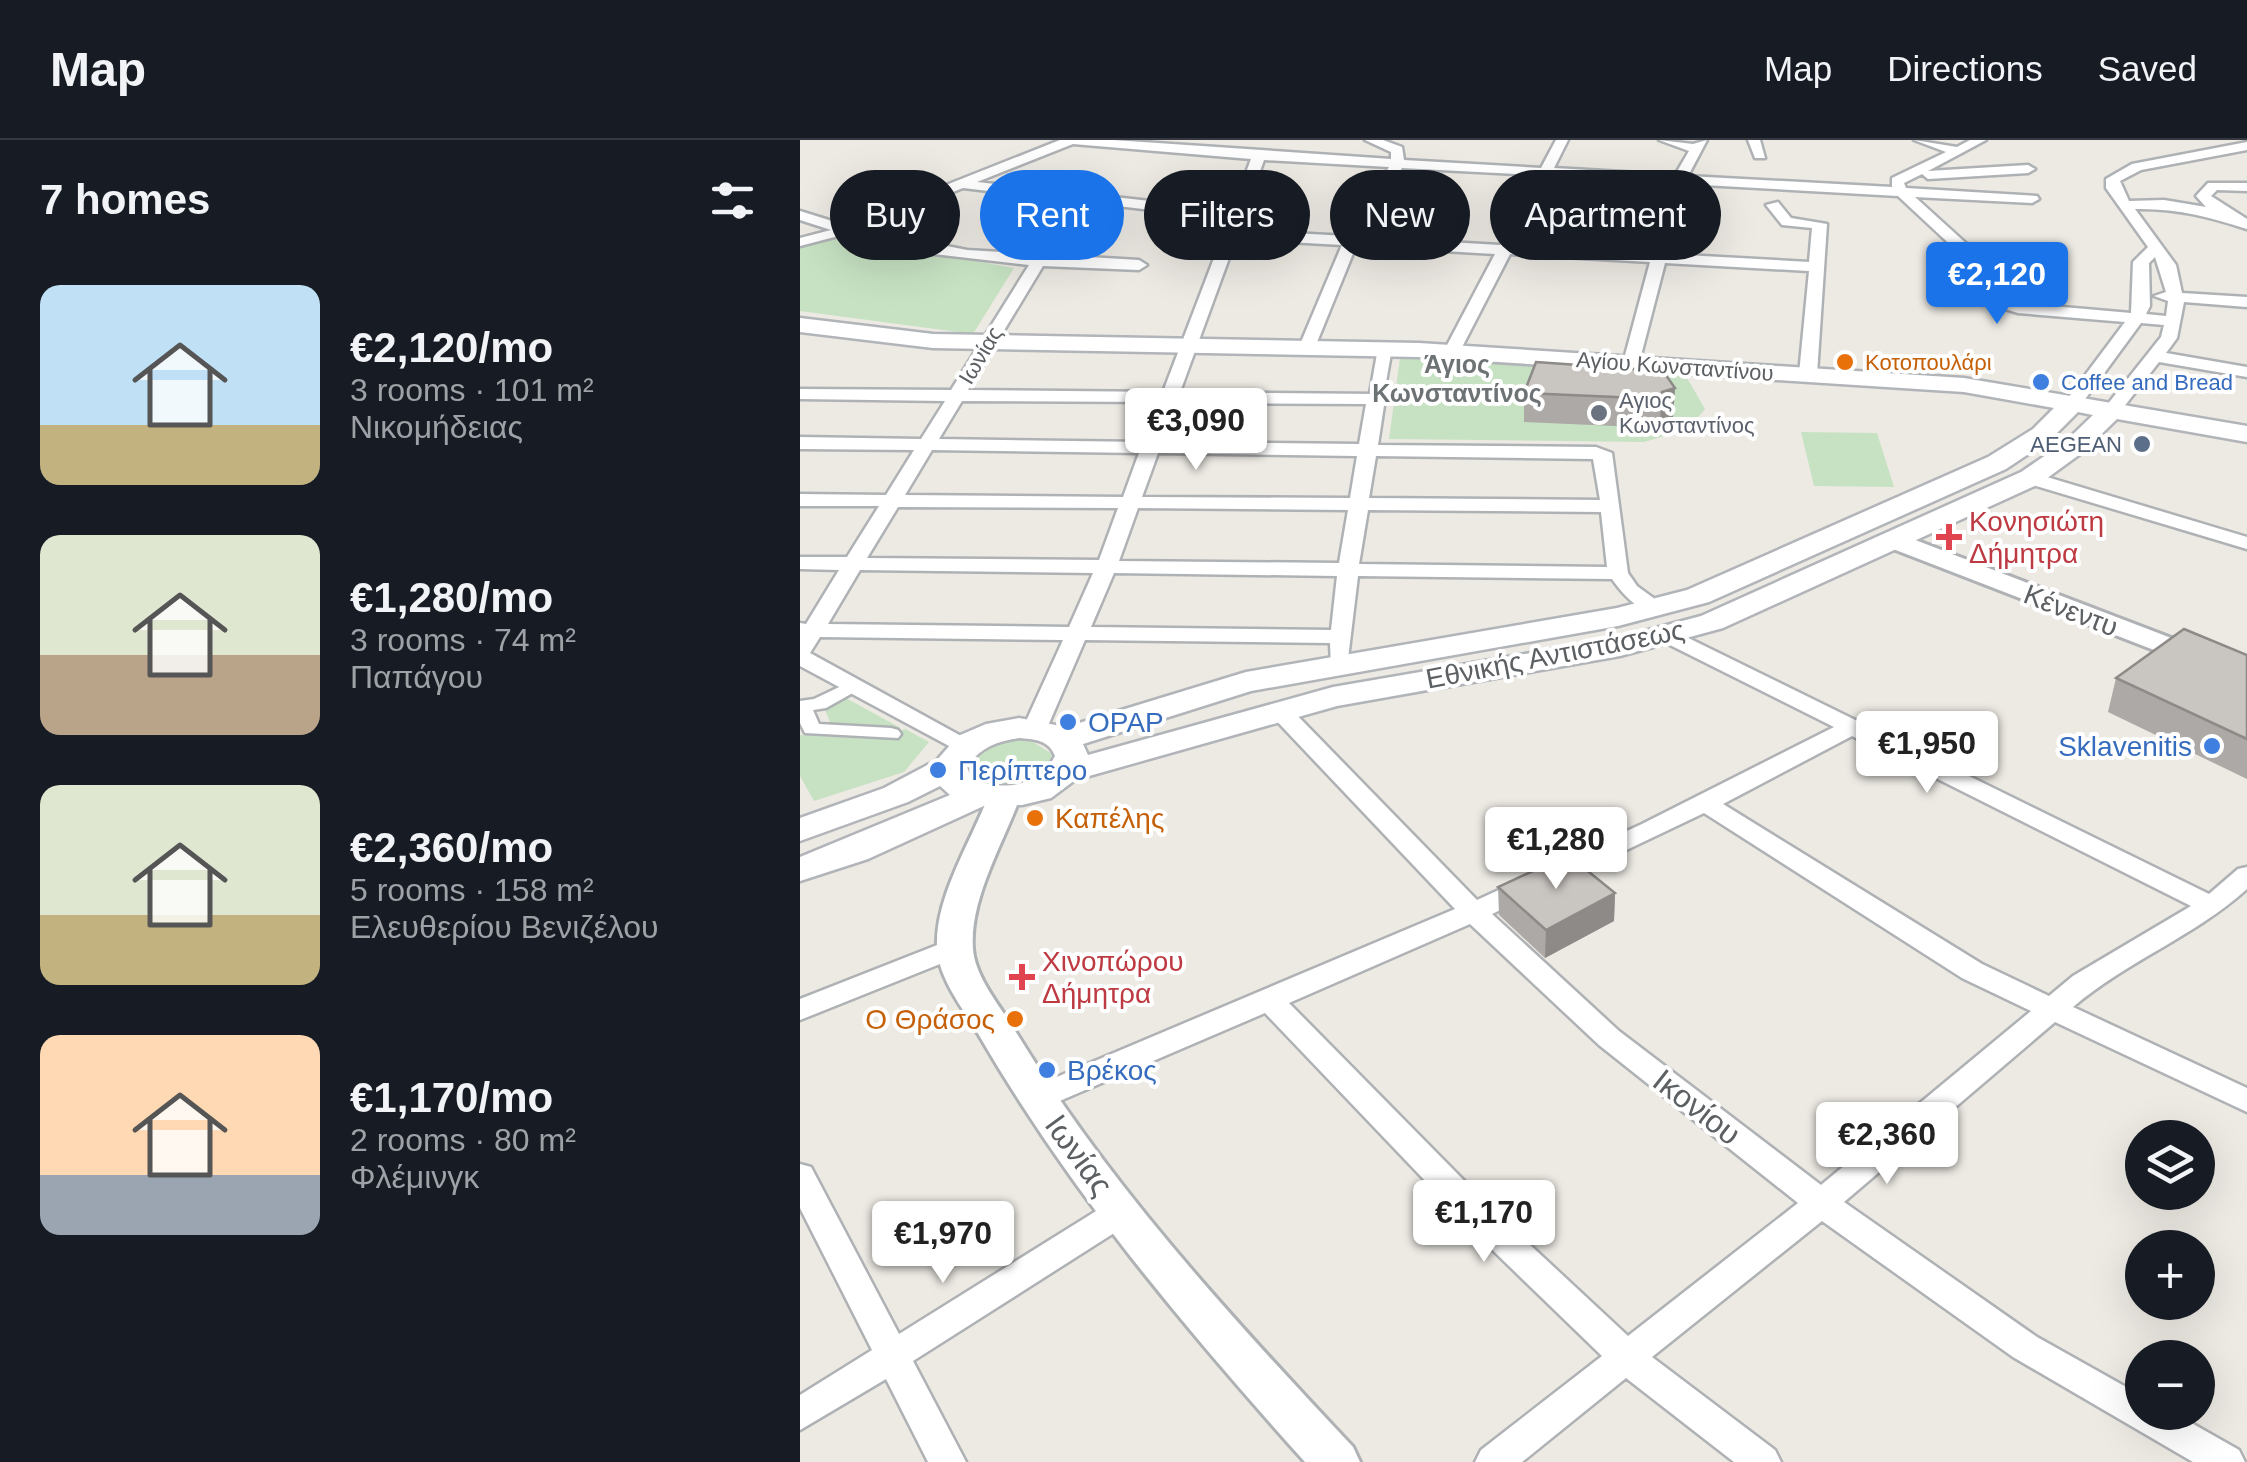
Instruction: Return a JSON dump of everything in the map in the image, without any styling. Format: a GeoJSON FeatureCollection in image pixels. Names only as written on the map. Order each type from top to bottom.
{"type":"FeatureCollection","features":[{"type":"Feature","properties":{"kind":"main road","name":"Αγίου Κωνσταντίνου"},"geometry":{"type":"LineString","coordinates":[[803,329],[987,343],[1385,348],[1808,374],[1980,387],[2247,434]]}},
{"type":"Feature","properties":{"kind":"main road","name":"Εθνικής Αντιστάσεως"},"geometry":{"type":"LineString","coordinates":[[1054,746],[1340,649],[1662,621],[1698,596],[1997,463],[2042,434],[2074,402]]}},
{"type":"Feature","properties":{"kind":"main road","name":"Εθνικής Αντιστάσεως"},"geometry":{"type":"LineString","coordinates":[[1054,746],[1278,710],[1662,621],[1754,606],[2030,478],[2074,447],[2113,409]]}},
{"type":"Feature","properties":{"kind":"main road"},"geometry":{"type":"LineString","coordinates":[[800,830],[896,794],[989,734],[1054,746],[1046,786],[991,796],[855,851],[800,868]]}},
{"type":"Feature","properties":{"kind":"main road"},"geometry":{"type":"LineString","coordinates":[[957,757],[957,786],[991,796]]}},
{"type":"Feature","properties":{"kind":"street"},"geometry":{"type":"LineString","coordinates":[[960,187],[1015,160],[1070,140],[1259,156],[1523,170]]}},
{"type":"Feature","properties":{"kind":"street"},"geometry":{"type":"LineString","coordinates":[[1371,140],[1397,150],[1394,170]]}},
{"type":"Feature","properties":{"kind":"street"},"geometry":{"type":"LineString","coordinates":[[1545,170],[1562,140]]}},
{"type":"Feature","properties":{"kind":"street"},"geometry":{"type":"LineString","coordinates":[[1665,140],[1698,144],[1684,170]]}},
{"type":"Feature","properties":{"kind":"street"},"geometry":{"type":"LineString","coordinates":[[1754,140],[1760,155]]}},
{"type":"Feature","properties":{"kind":"street"},"geometry":{"type":"LineString","coordinates":[[1920,140],[1958,151]]}},
{"type":"Feature","properties":{"kind":"street"},"geometry":{"type":"LineString","coordinates":[[1900,182],[1980,140]]}},
{"type":"Feature","properties":{"kind":"street"},"geometry":{"type":"LineString","coordinates":[[2224,214],[2164,204],[2128,204],[2112,185],[2120,173],[2247,146]]}},
{"type":"Feature","properties":{"kind":"street"},"geometry":{"type":"LineString","coordinates":[[1253,170],[1259,156]]}},
{"type":"Feature","properties":{"kind":"street"},"geometry":{"type":"LineString","coordinates":[[1900,182],[2028,169]]}},
{"type":"Feature","properties":{"kind":"street"},"geometry":{"type":"LineString","coordinates":[[1721,179],[1900,182],[2032,198]]}},
{"type":"Feature","properties":{"kind":"street"},"geometry":{"type":"LineString","coordinates":[[1900,182],[1964,249],[1975,292],[1982,299],[2018,308],[2174,322]]}},
{"type":"Feature","properties":{"kind":"street"},"geometry":{"type":"LineString","coordinates":[[966,185],[1144,205]]}},
{"type":"Feature","properties":{"kind":"street"},"geometry":{"type":"LineString","coordinates":[[2247,186],[2213,186],[2204,192],[2207,202],[2247,226]]}},
{"type":"Feature","properties":{"kind":"street","name":"Εθνικής Αντιστάσεως"},"geometry":{"type":"LineString","coordinates":[[2113,409],[2170,338],[2176,297],[2168,265],[2154,250],[2128,204]]}},
{"type":"Feature","properties":{"kind":"street"},"geometry":{"type":"LineString","coordinates":[[1773,206],[1787,222],[1820,224],[1808,374]]}},
{"type":"Feature","properties":{"kind":"street"},"geometry":{"type":"LineString","coordinates":[[800,215],[830,226]]}},
{"type":"Feature","properties":{"kind":"street"},"geometry":{"type":"LineString","coordinates":[[800,242],[830,236]]}},
{"type":"Feature","properties":{"kind":"street","name":"Εθνικής Αντιστάσεως"},"geometry":{"type":"LineString","coordinates":[[2074,402],[2136,318],[2142,294],[2141,262],[2154,250]]}},
{"type":"Feature","properties":{"kind":"street"},"geometry":{"type":"LineString","coordinates":[[960,251],[1037,264],[1139,265]]}},
{"type":"Feature","properties":{"kind":"street"},"geometry":{"type":"LineString","coordinates":[[1054,746],[1080,634],[1219,260]]}},
{"type":"Feature","properties":{"kind":"street"},"geometry":{"type":"LineString","coordinates":[[1307,347],[1326,290],[1342,260]]}},
{"type":"Feature","properties":{"kind":"street"},"geometry":{"type":"LineString","coordinates":[[1452,351],[1500,260]]}},
{"type":"Feature","properties":{"kind":"street"},"geometry":{"type":"LineString","coordinates":[[1632,363],[1659,260]]}},
{"type":"Feature","properties":{"kind":"street"},"geometry":{"type":"LineString","coordinates":[[1694,260],[1814,267]]}},
{"type":"Feature","properties":{"kind":"street","name":"Ιωνίας"},"geometry":{"type":"LineString","coordinates":[[957,757],[800,654],[807,630],[854,564],[1037,264]]}},
{"type":"Feature","properties":{"kind":"street"},"geometry":{"type":"LineString","coordinates":[[2142,294],[2247,302]]}},
{"type":"Feature","properties":{"kind":"street"},"geometry":{"type":"LineString","coordinates":[[807,630],[1080,634],[1340,649],[1348,570],[1385,348]]}},
{"type":"Feature","properties":{"kind":"street"},"geometry":{"type":"LineString","coordinates":[[2156,356],[2247,372]]}},
{"type":"Feature","properties":{"kind":"street"},"geometry":{"type":"LineString","coordinates":[[800,394],[1376,399]]}},
{"type":"Feature","properties":{"kind":"street"},"geometry":{"type":"LineString","coordinates":[[800,443],[1587,452],[1605,457],[1618,572],[1630,590],[1662,621],[1849,728],[2212,906]]}},
{"type":"Feature","properties":{"kind":"street"},"geometry":{"type":"LineString","coordinates":[[2030,478],[2247,543]]}},
{"type":"Feature","properties":{"kind":"street"},"geometry":{"type":"LineString","coordinates":[[800,500],[1611,506]]}},
{"type":"Feature","properties":{"kind":"street","name":"Κένεντυ"},"geometry":{"type":"LineString","coordinates":[[1896,541],[2247,677]]}},
{"type":"Feature","properties":{"kind":"street"},"geometry":{"type":"LineString","coordinates":[[800,563],[1618,572]]}},
{"type":"Feature","properties":{"kind":"street"},"geometry":{"type":"LineString","coordinates":[[852,686],[802,708],[812,729],[891,734]]}},
{"type":"Feature","properties":{"kind":"street","name":"Ικονίου"},"geometry":{"type":"LineString","coordinates":[[1278,710],[1474,914],[1610,1038],[1821,1202],[2024,1347],[2226,1462]]}},
{"type":"Feature","properties":{"kind":"street"},"geometry":{"type":"LineString","coordinates":[[1038,1098],[1474,914],[1708,804],[1849,728]]}},
{"type":"Feature","properties":{"kind":"street"},"geometry":{"type":"LineString","coordinates":[[800,1010],[955,946],[991,796]]}},
{"type":"Feature","properties":{"kind":"street"},"geometry":{"type":"LineString","coordinates":[[1708,804],[1972,971],[2247,1102]]}},
{"type":"Feature","properties":{"kind":"street"},"geometry":{"type":"LineString","coordinates":[[1494,1462],[1821,1202],[2083,984],[2212,906],[2247,875]]}},
{"type":"Feature","properties":{"kind":"street","name":"Ιωνίας"},"geometry":{"type":"LineString","coordinates":[[955,946],[967,980],[1038,1098],[1121,1212],[1239,1357],[1336,1462]]}},
{"type":"Feature","properties":{"kind":"street"},"geometry":{"type":"LineString","coordinates":[[1269,1000],[1466,1204],[1628,1358],[1762,1462]]}},
{"type":"Feature","properties":{"kind":"street"},"geometry":{"type":"LineString","coordinates":[[800,1176],[947,1462]]}},
{"type":"Feature","properties":{"kind":"street"},"geometry":{"type":"LineString","coordinates":[[800,1414],[1121,1212]]}},
{"type":"Feature","properties":{"kind":"green space"},"geometry":{"type":"Polygon","coordinates":[[[830,240],[830,260],[960,258],[1014,268],[973,334],[800,311],[800,246],[830,240]]]}},
{"type":"Feature","properties":{"kind":"green space"},"geometry":{"type":"Polygon","coordinates":[[[1400,358],[1683,371],[1705,409],[1688,429],[1644,442],[1389,439],[1400,358]]]}},
{"type":"Feature","properties":{"kind":"green space"},"geometry":{"type":"Polygon","coordinates":[[[1801,432],[1877,433],[1894,487],[1814,486],[1801,432]]]}},
{"type":"Feature","properties":{"kind":"green space"},"geometry":{"type":"Polygon","coordinates":[[[842,696],[899,729],[832,727],[824,707],[842,696]]]}},
{"type":"Feature","properties":{"kind":"green space"},"geometry":{"type":"Polygon","coordinates":[[[905,729],[929,742],[904,772],[814,801],[800,776],[800,735],[873,739],[905,729]]]}},
{"type":"Feature","properties":{"kind":"green space"},"geometry":{"type":"Polygon","coordinates":[[[1030,740],[1052,754],[1041,774],[1031,780],[994,783],[974,773],[978,755],[993,745],[1030,740]]]}},
{"type":"Feature","properties":{"kind":"building"},"geometry":{"type":"Polygon","coordinates":[[[1536,362],[1663,371],[1675,388],[1662,392],[1661,399],[1524,393],[1536,362]]]}},
{"type":"Feature","properties":{"kind":"building"},"geometry":{"type":"Polygon","coordinates":[[[2184,629],[2247,655],[2247,739],[2116,678],[2184,629]]]}},
{"type":"Feature","properties":{"kind":"building"},"geometry":{"type":"Polygon","coordinates":[[[1568,855],[1615,893],[1546,930],[1498,887],[1568,855]]]}},
{"type":"Feature","properties":{"kind":"place","name":"Κοτοπουλάρι"},"geometry":{"type":"Point","coordinates":[1845,362]}},
{"type":"Feature","properties":{"kind":"place","name":"Coffee and Bread"},"geometry":{"type":"Point","coordinates":[2041,382]}},
{"type":"Feature","properties":{"kind":"place","name":"Αγιος Κωνσταντίνος"},"geometry":{"type":"Point","coordinates":[1599,413]}},
{"type":"Feature","properties":{"kind":"place","name":"AEGEAN"},"geometry":{"type":"Point","coordinates":[2142,444]}},
{"type":"Feature","properties":{"kind":"place","name":"Κονησιώτη Δήμητρα"},"geometry":{"type":"Point","coordinates":[1949,537]}},
{"type":"Feature","properties":{"kind":"place","name":"OPAP"},"geometry":{"type":"Point","coordinates":[1068,722]}},
{"type":"Feature","properties":{"kind":"place","name":"Sklavenitis"},"geometry":{"type":"Point","coordinates":[2212,746]}},
{"type":"Feature","properties":{"kind":"place","name":"Περίπτερο"},"geometry":{"type":"Point","coordinates":[938,770]}},
{"type":"Feature","properties":{"kind":"place","name":"Καπέλης"},"geometry":{"type":"Point","coordinates":[1035,818]}},
{"type":"Feature","properties":{"kind":"place","name":"Χινοπώρου Δήμητρα"},"geometry":{"type":"Point","coordinates":[1022,977]}},
{"type":"Feature","properties":{"kind":"place","name":"Ο Θράσος"},"geometry":{"type":"Point","coordinates":[1015,1019]}},
{"type":"Feature","properties":{"kind":"place","name":"Βρέκος"},"geometry":{"type":"Point","coordinates":[1047,1070]}},
{"type":"Feature","properties":{"kind":"district","name":"Άγιος Κωνσταντίνος"},"geometry":{"type":"Point","coordinates":[1457,378]}}]}
